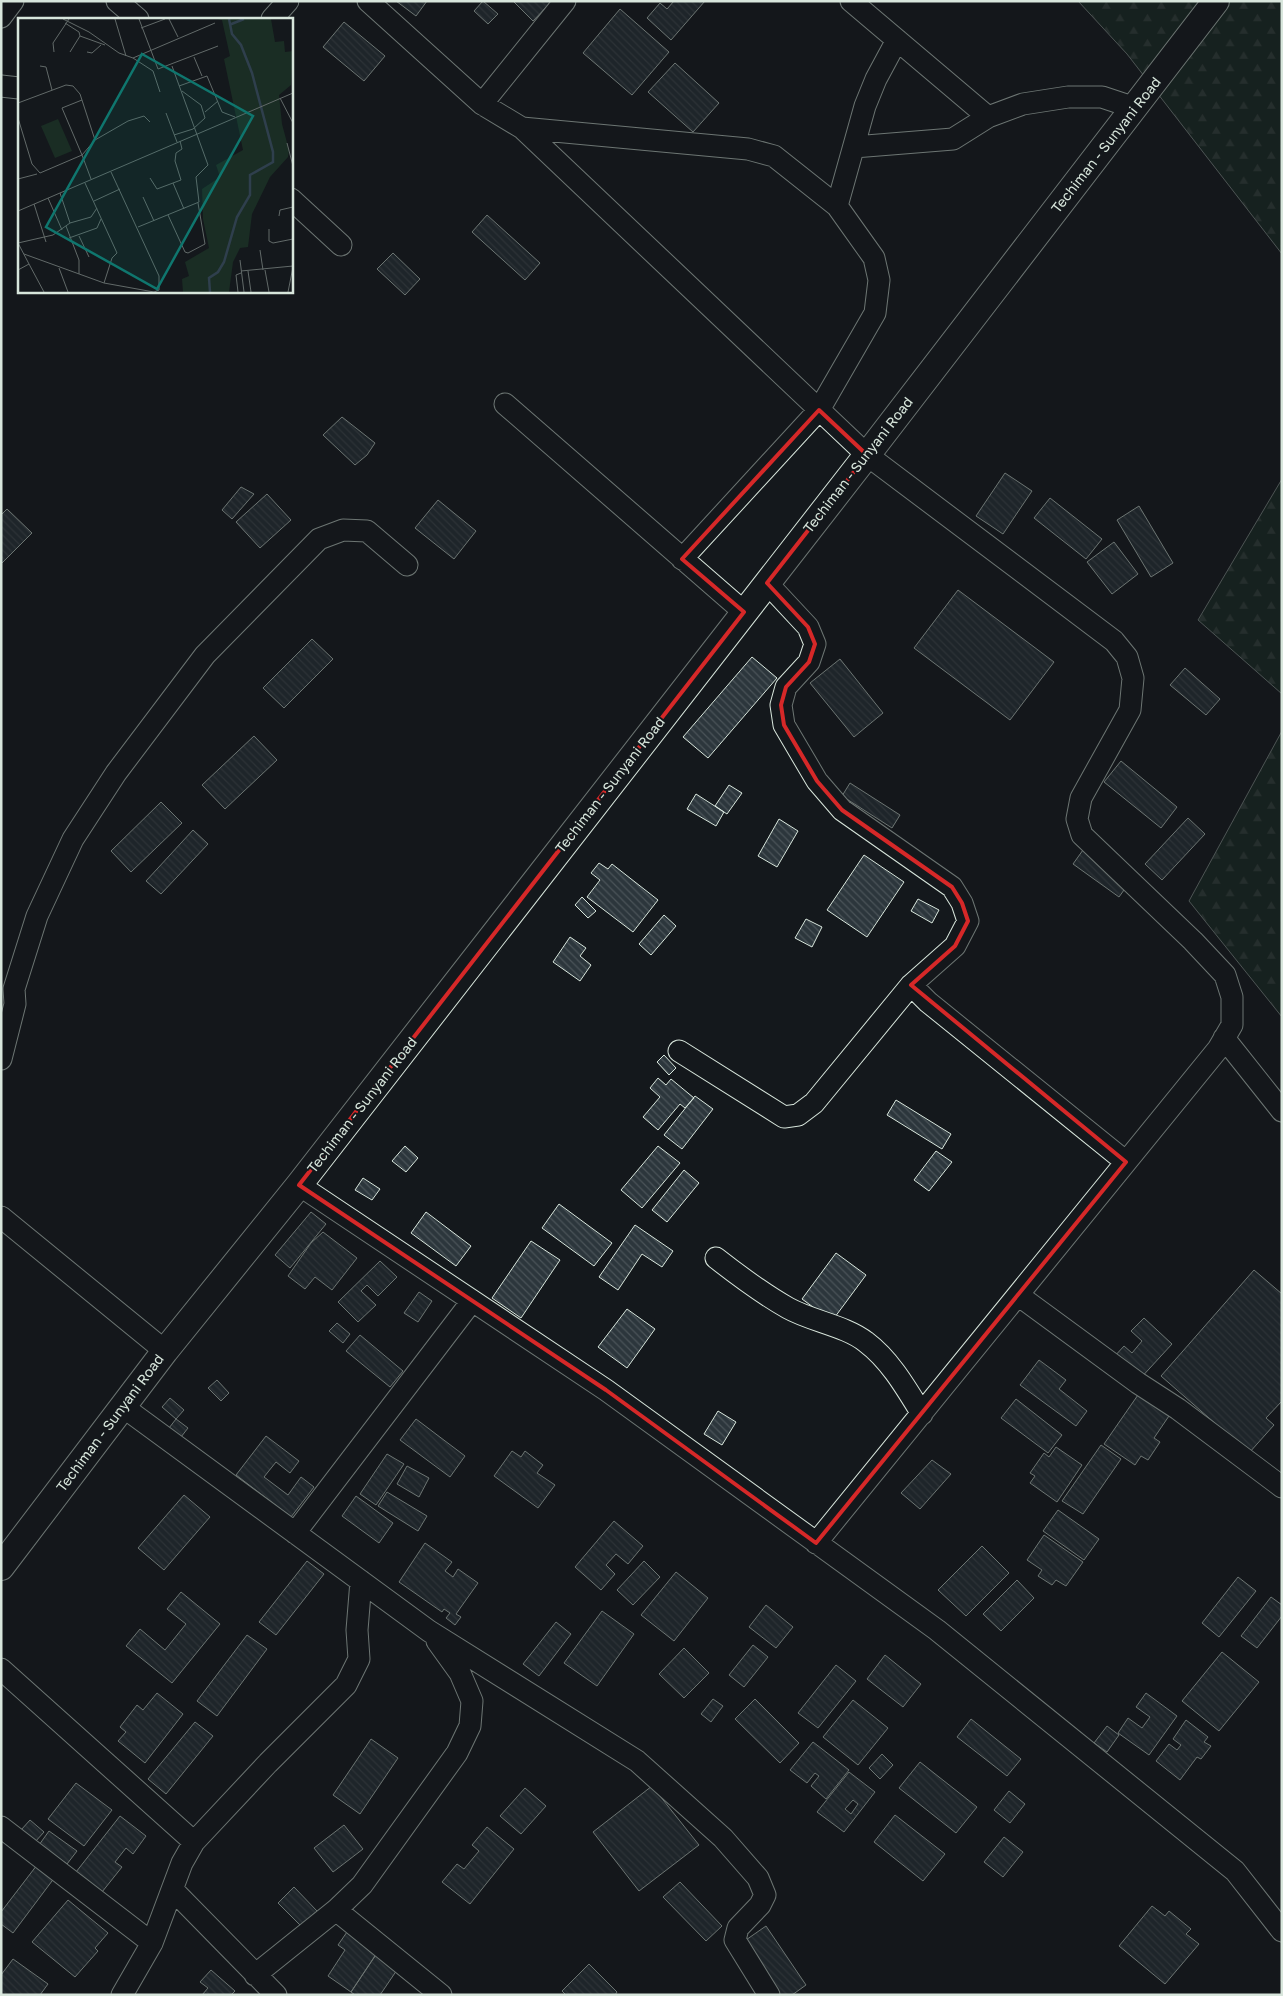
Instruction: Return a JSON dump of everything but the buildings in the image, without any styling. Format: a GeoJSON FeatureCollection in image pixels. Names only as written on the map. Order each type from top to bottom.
{"type":"FeatureCollection","features":[{"type":"Feature","properties":{"kind":"main road","name":"Techiman - Sunyani Road"},"geometry":{"type":"LineString","coordinates":[[1,1567],[164,1351],[299,1185],[867,455],[1216,1]]}},
{"type":"Feature","properties":{"kind":"street"},"geometry":{"type":"LineString","coordinates":[[1,17],[13,1]]}},
{"type":"Feature","properties":{"kind":"street"},"geometry":{"type":"LineString","coordinates":[[117,1],[137,18]]}},
{"type":"Feature","properties":{"kind":"street"},"geometry":{"type":"LineString","coordinates":[[273,18],[288,1]]}},
{"type":"Feature","properties":{"kind":"street"},"geometry":{"type":"LineString","coordinates":[[368,1],[482,104],[522,128],[867,455],[1114,641],[1126,657],[1133,678],[1130,710],[1081,798],[1077,819],[1082,835],[1225,975],[1232,998],[1232,1025],[1218,1049],[816,1543]]}},
{"type":"Feature","properties":{"kind":"street"},"geometry":{"type":"LineString","coordinates":[[482,104],[565,1]]}},
{"type":"Feature","properties":{"kind":"street"},"geometry":{"type":"LineString","coordinates":[[851,1],[988,117]]}},
{"type":"Feature","properties":{"kind":"street"},"geometry":{"type":"LineString","coordinates":[[838,206],[865,106],[876,79],[897,40]]}},
{"type":"Feature","properties":{"kind":"street"},"geometry":{"type":"LineString","coordinates":[[1,86],[18,88]]}},
{"type":"Feature","properties":{"kind":"street"},"geometry":{"type":"LineString","coordinates":[[854,147],[953,139],[988,117],[1024,104],[1068,97],[1102,97],[1135,108]]}},
{"type":"Feature","properties":{"kind":"street"},"geometry":{"type":"LineString","coordinates":[[522,128],[748,149],[774,156],[838,206],[874,258],[880,280],[875,314],[819,410],[682,558]]}},
{"type":"Feature","properties":{"kind":"street"},"geometry":{"type":"LineString","coordinates":[[292,200],[340,245]]}},
{"type":"Feature","properties":{"kind":"street"},"geometry":{"type":"LineString","coordinates":[[505,404],[744,612]]}},
{"type":"Feature","properties":{"kind":"street"},"geometry":{"type":"LineString","coordinates":[[1,1058],[15,1004],[7,982],[73,839],[116,773],[205,655],[319,540],[343,530],[367,531],[406,564]]}},
{"type":"Feature","properties":{"kind":"street"},"geometry":{"type":"LineString","coordinates":[[679,1051],[784,1118],[798,1115],[814,1103],[911,985],[955,946],[968,921],[962,903],[952,887],[842,810],[816,781],[784,726],[781,705],[786,687],[809,662],[815,644],[808,627],[767,583]]}},
{"type":"Feature","properties":{"kind":"street"},"geometry":{"type":"LineString","coordinates":[[911,985],[928,1002],[1126,1162]]}},
{"type":"Feature","properties":{"kind":"street"},"geometry":{"type":"LineString","coordinates":[[1224,1038],[1282,1111]]}},
{"type":"Feature","properties":{"kind":"street"},"geometry":{"type":"LineString","coordinates":[[299,1185],[606,1390],[936,1630],[1234,1871],[1282,1930]]}},
{"type":"Feature","properties":{"kind":"street"},"geometry":{"type":"LineString","coordinates":[[1,1217],[164,1351]]}},
{"type":"Feature","properties":{"kind":"street"},"geometry":{"type":"LineString","coordinates":[[716,1258],[746,1281],[790,1309],[827,1323],[865,1341],[895,1371],[922,1414]]}},
{"type":"Feature","properties":{"kind":"street"},"geometry":{"type":"LineString","coordinates":[[1018,1295],[1138,1383],[1178,1409],[1282,1488]]}},
{"type":"Feature","properties":{"kind":"street"},"geometry":{"type":"LineString","coordinates":[[295,1533],[472,1301]]}},
{"type":"Feature","properties":{"kind":"street"},"geometry":{"type":"LineString","coordinates":[[122,1406],[429,1631],[637,1761],[723,1838],[758,1878],[765,1895],[760,1905],[738,1928],[735,1940],[769,1995]]}},
{"type":"Feature","properties":{"kind":"street"},"geometry":{"type":"LineString","coordinates":[[122,1995],[152,1943],[182,1863],[194,1842],[346,1684],[359,1659],[357,1630],[361,1581]]}},
{"type":"Feature","properties":{"kind":"street"},"geometry":{"type":"LineString","coordinates":[[255,1975],[336,1910],[367,1878],[457,1753],[470,1726],[472,1701],[460,1673],[429,1631]]}},
{"type":"Feature","properties":{"kind":"street"},"geometry":{"type":"LineString","coordinates":[[1,1669],[194,1842]]}},
{"type":"Feature","properties":{"kind":"street"},"geometry":{"type":"LineString","coordinates":[[1,1827],[152,1943]]}},
{"type":"Feature","properties":{"kind":"street"},"geometry":{"type":"LineString","coordinates":[[173,1890],[276,1995]]}},
{"type":"Feature","properties":{"kind":"street"},"geometry":{"type":"LineString","coordinates":[[336,1910],[441,1995]]}},
{"type":"Feature","properties":{"kind":"highlighted area"},"geometry":{"type":"Polygon","coordinates":[[[819,410],[867,455],[767,583],[808,627],[815,644],[809,662],[786,687],[781,705],[784,725],[817,781],[842,810],[952,887],[962,903],[968,921],[955,946],[911,985],[1126,1162],[816,1543],[606,1390],[299,1185],[744,612],[682,559],[819,410]]]}},
{"type":"Feature","properties":{"kind":"green space"},"geometry":{"type":"Polygon","coordinates":[[[1078,1],[1282,1],[1282,254],[1127,54],[1078,1]]]}},
{"type":"Feature","properties":{"kind":"green space"},"geometry":{"type":"Polygon","coordinates":[[[1282,479],[1282,694],[1198,620],[1282,479]]]}},
{"type":"Feature","properties":{"kind":"green space"},"geometry":{"type":"Polygon","coordinates":[[[1282,731],[1282,1017],[1189,901],[1282,731]]]}}]}
